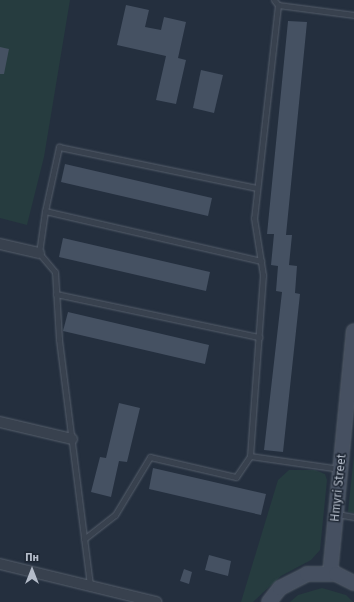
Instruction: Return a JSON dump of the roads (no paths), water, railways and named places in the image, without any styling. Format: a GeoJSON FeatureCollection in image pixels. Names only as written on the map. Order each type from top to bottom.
{"type":"FeatureCollection","features":[{"type":"Feature","properties":{"kind":"street"},"geometry":{"type":"LineString","coordinates":[[0,244],[39,254]]}},
{"type":"Feature","properties":{"kind":"street","name":"Hmyri Street"},"geometry":{"type":"LineString","coordinates":[[330,574],[354,331]]}},
{"type":"Feature","properties":{"kind":"street"},"geometry":{"type":"LineString","coordinates":[[0,422],[72,439]]}},
{"type":"Feature","properties":{"kind":"street"},"geometry":{"type":"LineString","coordinates":[[0,564],[156,602]]}},
{"type":"Feature","properties":{"kind":"street"},"geometry":{"type":"LineString","coordinates":[[269,602],[280,588],[307,574],[330,574],[354,583]]}},
{"type":"Feature","properties":{"kind":"lane"},"geometry":{"type":"LineString","coordinates":[[274,0],[278,5],[354,15]]}},
{"type":"Feature","properties":{"kind":"lane"},"geometry":{"type":"LineString","coordinates":[[84,539],[115,515],[150,457],[236,477],[250,456],[263,275],[254,218],[278,5]]}},
{"type":"Feature","properties":{"kind":"lane"},"geometry":{"type":"LineString","coordinates":[[90,585],[59,340],[55,272],[39,254],[45,211],[59,147],[257,188]]}},
{"type":"Feature","properties":{"kind":"lane"},"geometry":{"type":"LineString","coordinates":[[45,211],[261,261]]}},
{"type":"Feature","properties":{"kind":"lane"},"geometry":{"type":"LineString","coordinates":[[56,294],[259,337]]}},
{"type":"Feature","properties":{"kind":"lane"},"geometry":{"type":"LineString","coordinates":[[250,456],[340,469]]}},
{"type":"Feature","properties":{"kind":"lane"},"geometry":{"type":"LineString","coordinates":[[336,514],[354,517]]}}]}
